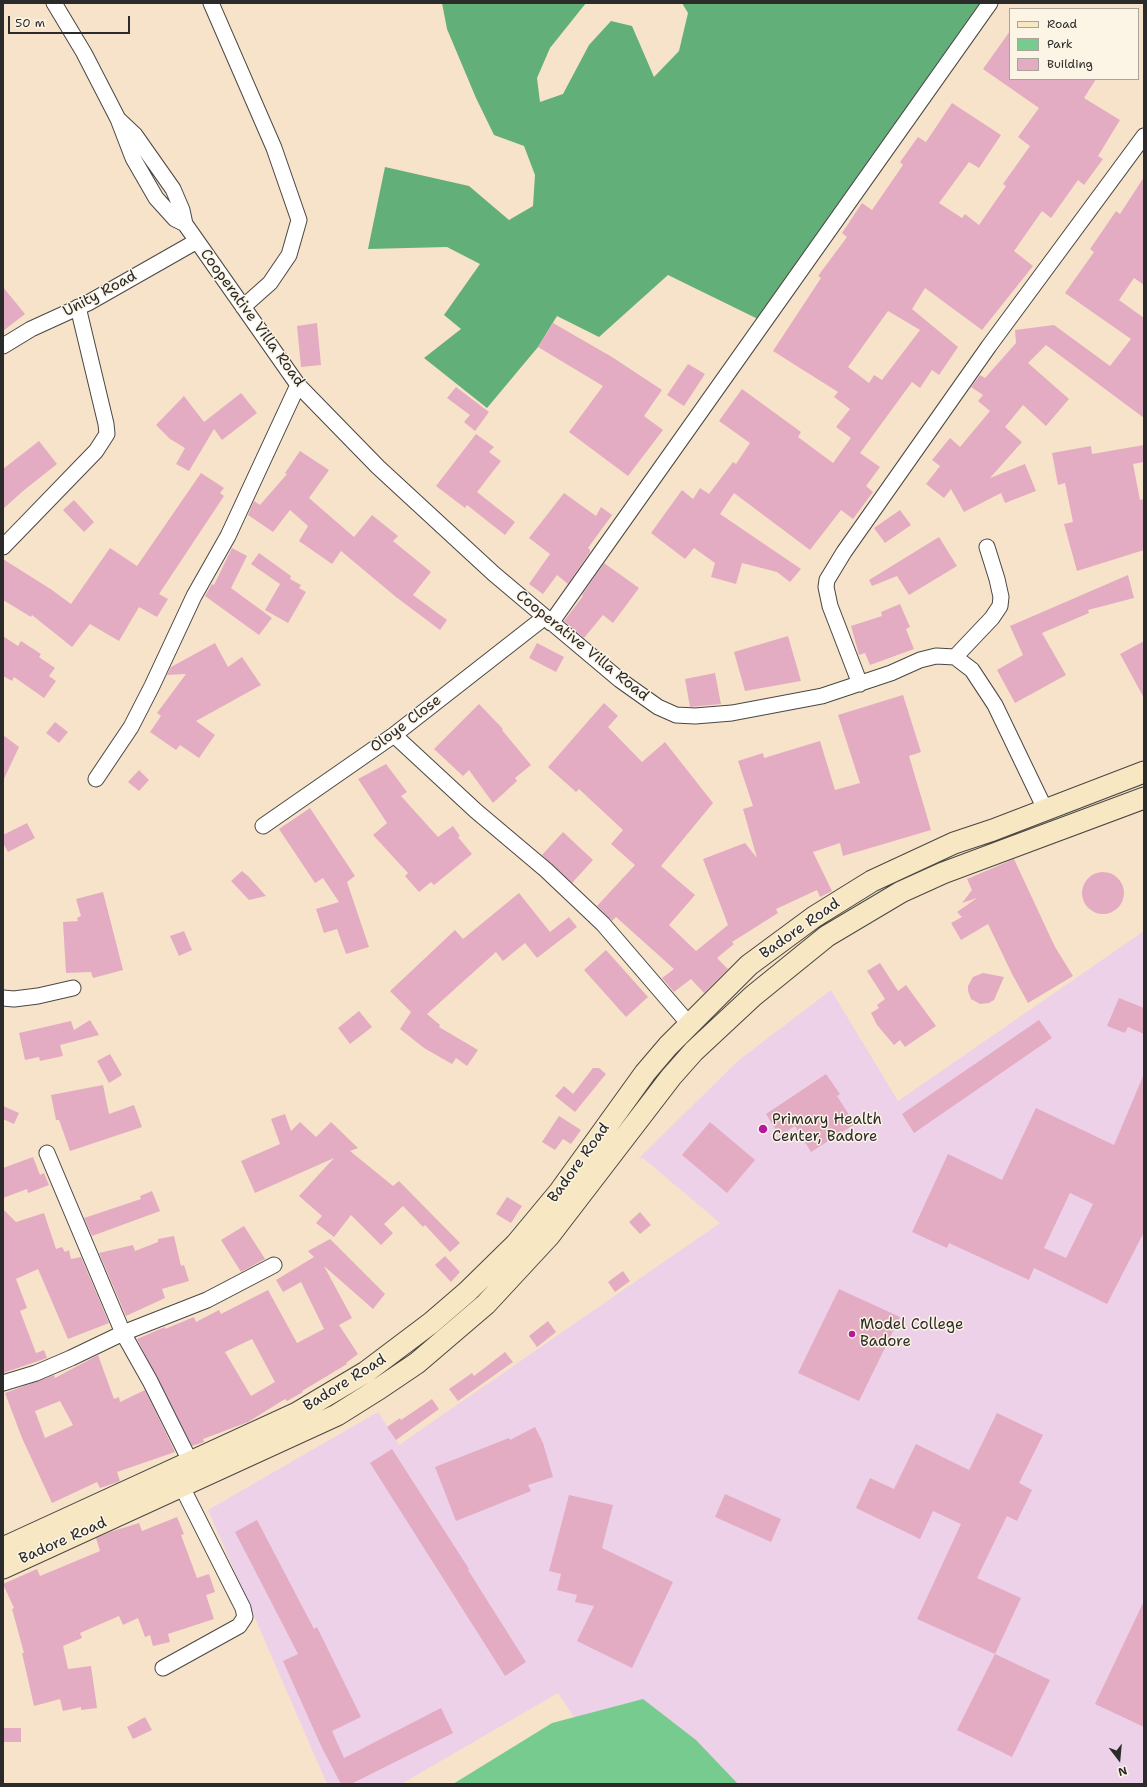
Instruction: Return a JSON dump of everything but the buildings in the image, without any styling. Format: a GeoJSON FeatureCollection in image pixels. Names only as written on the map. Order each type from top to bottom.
{"type":"FeatureCollection","features":[{"type":"Feature","properties":{"kind":"main road","name":"Badore Road"},"geometry":{"type":"LineString","coordinates":[[3,1548],[297,1413],[341,1387],[391,1353],[467,1292],[510,1250],[560,1191],[645,1073],[689,1024],[749,965],[791,933],[872,881],[911,862],[954,844],[1144,772]]}},
{"type":"Feature","properties":{"kind":"main road","name":"Badore Road"},"geometry":{"type":"LineString","coordinates":[[3,1568],[337,1415],[380,1388],[449,1337],[486,1304],[549,1236],[671,1077],[726,1019],[796,959],[827,936],[868,911],[921,883],[1041,835],[1144,798]]}},
{"type":"Feature","properties":{"kind":"main road"},"geometry":{"type":"LineString","coordinates":[[911,862],[921,883]]}},
{"type":"Feature","properties":{"kind":"street","name":"Cooperative Villa Road"},"geometry":{"type":"LineString","coordinates":[[54,3],[84,53],[118,119],[133,158],[156,198],[175,219],[185,224],[196,242],[298,385],[378,467],[494,574],[620,680],[658,707],[676,715],[695,716],[739,712],[822,696],[891,673],[920,660],[936,656],[955,658]]}},
{"type":"Feature","properties":{"kind":"street","name":"Oloye Close"},"geometry":{"type":"LineString","coordinates":[[263,826],[394,735],[548,620],[990,3]]}},
{"type":"Feature","properties":{"kind":"street"},"geometry":{"type":"LineString","coordinates":[[215,4],[274,148],[299,220],[289,255],[270,283],[243,307]]}},
{"type":"Feature","properties":{"kind":"street"},"geometry":{"type":"LineString","coordinates":[[860,684],[830,606],[826,587],[827,580],[844,552],[989,346],[1144,136]]}},
{"type":"Feature","properties":{"kind":"street","name":"Unity Road"},"geometry":{"type":"LineString","coordinates":[[3,346],[30,329],[78,307],[196,242]]}},
{"type":"Feature","properties":{"kind":"street"},"geometry":{"type":"LineString","coordinates":[[3,547],[96,451],[107,434],[106,424],[78,307]]}},
{"type":"Feature","properties":{"kind":"street"},"geometry":{"type":"LineString","coordinates":[[96,779],[131,727],[194,596],[228,536],[298,385]]}},
{"type":"Feature","properties":{"kind":"street"},"geometry":{"type":"LineString","coordinates":[[987,547],[997,579],[1000,606],[992,618],[955,658],[972,670],[995,705],[1045,809]]}},
{"type":"Feature","properties":{"kind":"street"},"geometry":{"type":"LineString","coordinates":[[394,735],[476,811],[546,870],[603,924],[689,1024]]}},
{"type":"Feature","properties":{"kind":"street"},"geometry":{"type":"LineString","coordinates":[[3,998],[14,999],[38,996],[73,988]]}},
{"type":"Feature","properties":{"kind":"street"},"geometry":{"type":"LineString","coordinates":[[47,1152],[123,1333],[150,1381],[190,1461]]}},
{"type":"Feature","properties":{"kind":"street"},"geometry":{"type":"LineString","coordinates":[[3,1383],[36,1373],[123,1333],[207,1300],[274,1265]]}},
{"type":"Feature","properties":{"kind":"street"},"geometry":{"type":"LineString","coordinates":[[163,1668],[239,1626],[245,1617],[243,1608],[182,1487]]}},
{"type":"Feature","properties":{"kind":"shaded area","name":"Model College Badore"},"geometry":{"type":"Polygon","coordinates":[[[1144,931],[1144,1784],[618,1784],[558,1693],[401,1784],[327,1784],[208,1510],[378,1412],[399,1445],[720,1223],[643,1158],[638,1159],[739,1060],[831,990],[898,1101],[1144,931]]]}},
{"type":"Feature","properties":{"kind":"green space"},"geometry":{"type":"Polygon","coordinates":[[[442,3],[586,3],[550,48],[537,78],[540,102],[563,94],[589,45],[611,21],[632,26],[654,77],[679,51],[688,13],[682,3],[989,3],[764,322],[668,275],[599,337],[557,316],[538,347],[487,408],[424,358],[461,329],[444,315],[480,264],[447,247],[368,249],[385,167],[469,186],[509,220],[533,206],[535,175],[524,146],[494,135],[476,98],[447,29],[442,3]]]}},
{"type":"Feature","properties":{"kind":"green space"},"geometry":{"type":"Polygon","coordinates":[[[643,1699],[696,1740],[738,1784],[453,1784],[552,1723],[643,1699]]]}},
{"type":"Feature","properties":{"kind":"place","name":"Primary Health Center, Badore"},"geometry":{"type":"Point","coordinates":[763,1129]}},
{"type":"Feature","properties":{"kind":"place","name":"Model College Badore"},"geometry":{"type":"Point","coordinates":[852,1334]}}]}
